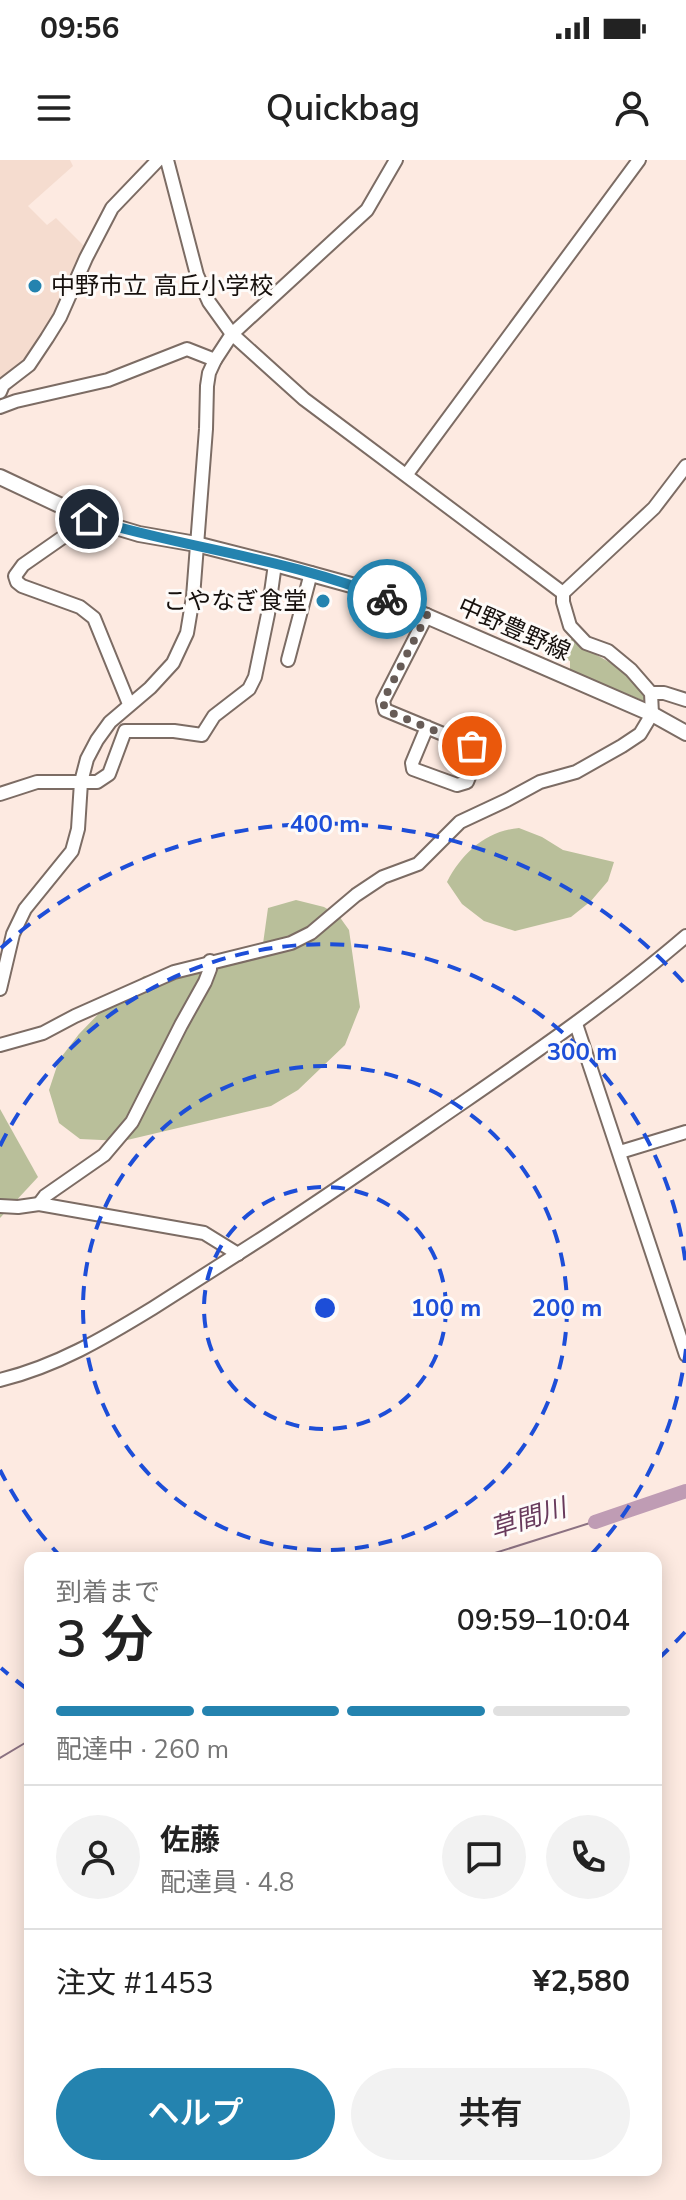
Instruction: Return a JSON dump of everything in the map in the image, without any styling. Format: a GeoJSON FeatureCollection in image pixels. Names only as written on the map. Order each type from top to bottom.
{"type":"FeatureCollection","features":[{"type":"Feature","properties":{"kind":"main road","name":"中野豊野線"},"geometry":{"type":"LineString","coordinates":[[0,477],[89,519],[362,588],[652,714],[686,733]]}},
{"type":"Feature","properties":{"kind":"street"},"geometry":{"type":"LineString","coordinates":[[0,392],[3,385],[29,365],[60,317],[112,208],[158,160]]}},
{"type":"Feature","properties":{"kind":"street"},"geometry":{"type":"LineString","coordinates":[[167,160],[197,275],[209,302],[232,334],[304,399],[563,593]]}},
{"type":"Feature","properties":{"kind":"street"},"geometry":{"type":"LineString","coordinates":[[0,985],[13,934],[25,909],[72,851],[78,829],[81,782],[87,759],[97,740],[110,722],[150,688],[173,663],[187,633],[193,597],[207,386],[215,360],[232,334],[367,210],[396,160]]}},
{"type":"Feature","properties":{"kind":"street"},"geometry":{"type":"LineString","coordinates":[[407,474],[639,160]]}},
{"type":"Feature","properties":{"kind":"street"},"geometry":{"type":"LineString","coordinates":[[0,407],[108,380],[187,349],[215,360]]}},
{"type":"Feature","properties":{"kind":"street"},"geometry":{"type":"LineString","coordinates":[[0,1045],[43,1033],[174,972],[291,943],[311,933],[383,877],[418,864],[460,822],[540,782],[576,772],[640,734],[652,714],[651,693],[631,670],[608,651],[586,643],[570,626],[563,593],[654,508],[686,466]]}},
{"type":"Feature","properties":{"kind":"street"},"geometry":{"type":"LineString","coordinates":[[89,519],[18,569],[15,576],[22,586],[80,607],[94,618],[129,704]]}},
{"type":"Feature","properties":{"kind":"street"},"geometry":{"type":"LineString","coordinates":[[0,794],[37,782],[97,782],[109,774],[125,731],[174,731],[202,735],[214,716],[249,689],[258,666],[275,564]]}},
{"type":"Feature","properties":{"kind":"street"},"geometry":{"type":"LineString","coordinates":[[288,660],[311,573]]}},
{"type":"Feature","properties":{"kind":"street"},"geometry":{"type":"LineString","coordinates":[[427,615],[383,701],[385,710],[427,727],[472,746],[478,755],[467,782],[457,785],[413,769],[412,763],[427,727]]}},
{"type":"Feature","properties":{"kind":"street"},"geometry":{"type":"LineString","coordinates":[[651,693],[664,693],[686,700]]}},
{"type":"Feature","properties":{"kind":"street"},"geometry":{"type":"LineString","coordinates":[[0,1380],[69,1356],[97,1342],[238,1254],[576,1024],[635,980],[686,936]]}},
{"type":"Feature","properties":{"kind":"street"},"geometry":{"type":"LineString","coordinates":[[39,1204],[45,1196],[104,1155],[132,1122],[205,982],[210,961]]}},
{"type":"Feature","properties":{"kind":"street"},"geometry":{"type":"LineString","coordinates":[[576,1024],[686,1355]]}},
{"type":"Feature","properties":{"kind":"street"},"geometry":{"type":"LineString","coordinates":[[620,1152],[686,1132]]}},
{"type":"Feature","properties":{"kind":"street"},"geometry":{"type":"LineString","coordinates":[[0,1206],[39,1204],[204,1233],[238,1254]]}},
{"type":"Feature","properties":{"kind":"shaded area","name":"中野市立 高丘小学校"},"geometry":{"type":"Polygon","coordinates":[[[0,160],[70,160],[73,166],[28,206],[47,225],[56,218],[86,248],[58,314],[27,362],[0,380],[0,160]]]}},
{"type":"Feature","properties":{"kind":"green space"},"geometry":{"type":"Polygon","coordinates":[[[390,564],[407,573],[403,587],[418,596],[414,603],[377,588],[390,564]]]}},
{"type":"Feature","properties":{"kind":"green space"},"geometry":{"type":"Polygon","coordinates":[[[575,638],[629,677],[641,691],[644,701],[570,670],[570,661],[558,657],[567,640],[575,638]]]}},
{"type":"Feature","properties":{"kind":"green space"},"geometry":{"type":"Polygon","coordinates":[[[519,828],[563,850],[614,862],[608,881],[591,901],[571,917],[515,931],[484,921],[462,904],[447,882],[476,845],[496,834],[519,828]]]}},
{"type":"Feature","properties":{"kind":"green space"},"geometry":{"type":"Polygon","coordinates":[[[296,900],[324,907],[339,916],[349,930],[360,1007],[345,1045],[298,1090],[271,1106],[123,1141],[80,1139],[59,1123],[49,1090],[59,1060],[111,1001],[144,976],[210,969],[261,958],[268,908],[296,900]]]}},
{"type":"Feature","properties":{"kind":"green space"},"geometry":{"type":"Polygon","coordinates":[[[0,1109],[38,1177],[0,1218],[0,1109]]]}},
{"type":"Feature","properties":{"kind":"waterway","name":"草間川"},"geometry":{"type":"LineString","coordinates":[[595,1522],[686,1491]]}},
{"type":"Feature","properties":{"kind":"waterway","name":"草間川"},"geometry":{"type":"LineString","coordinates":[[498,1552],[590,1523]]}},
{"type":"Feature","properties":{"kind":"waterway","name":"草間川"},"geometry":{"type":"LineString","coordinates":[[0,1758],[24,1744]]}},
{"type":"Feature","properties":{"kind":"way so far"},"geometry":{"type":"LineString","coordinates":[[387,599],[427,615],[383,701],[385,710],[472,746]]}},
{"type":"Feature","properties":{"kind":"place","name":"中野市立 高丘小学校"},"geometry":{"type":"Point","coordinates":[35,286]}},
{"type":"Feature","properties":{"kind":"place","name":"こやなぎ食堂"},"geometry":{"type":"Point","coordinates":[323,601]}},
{"type":"Feature","properties":{"kind":"route"},"geometry":{"type":"LineString","coordinates":[[89,519],[139,534],[196,544],[311,573],[387,599]]}}]}
